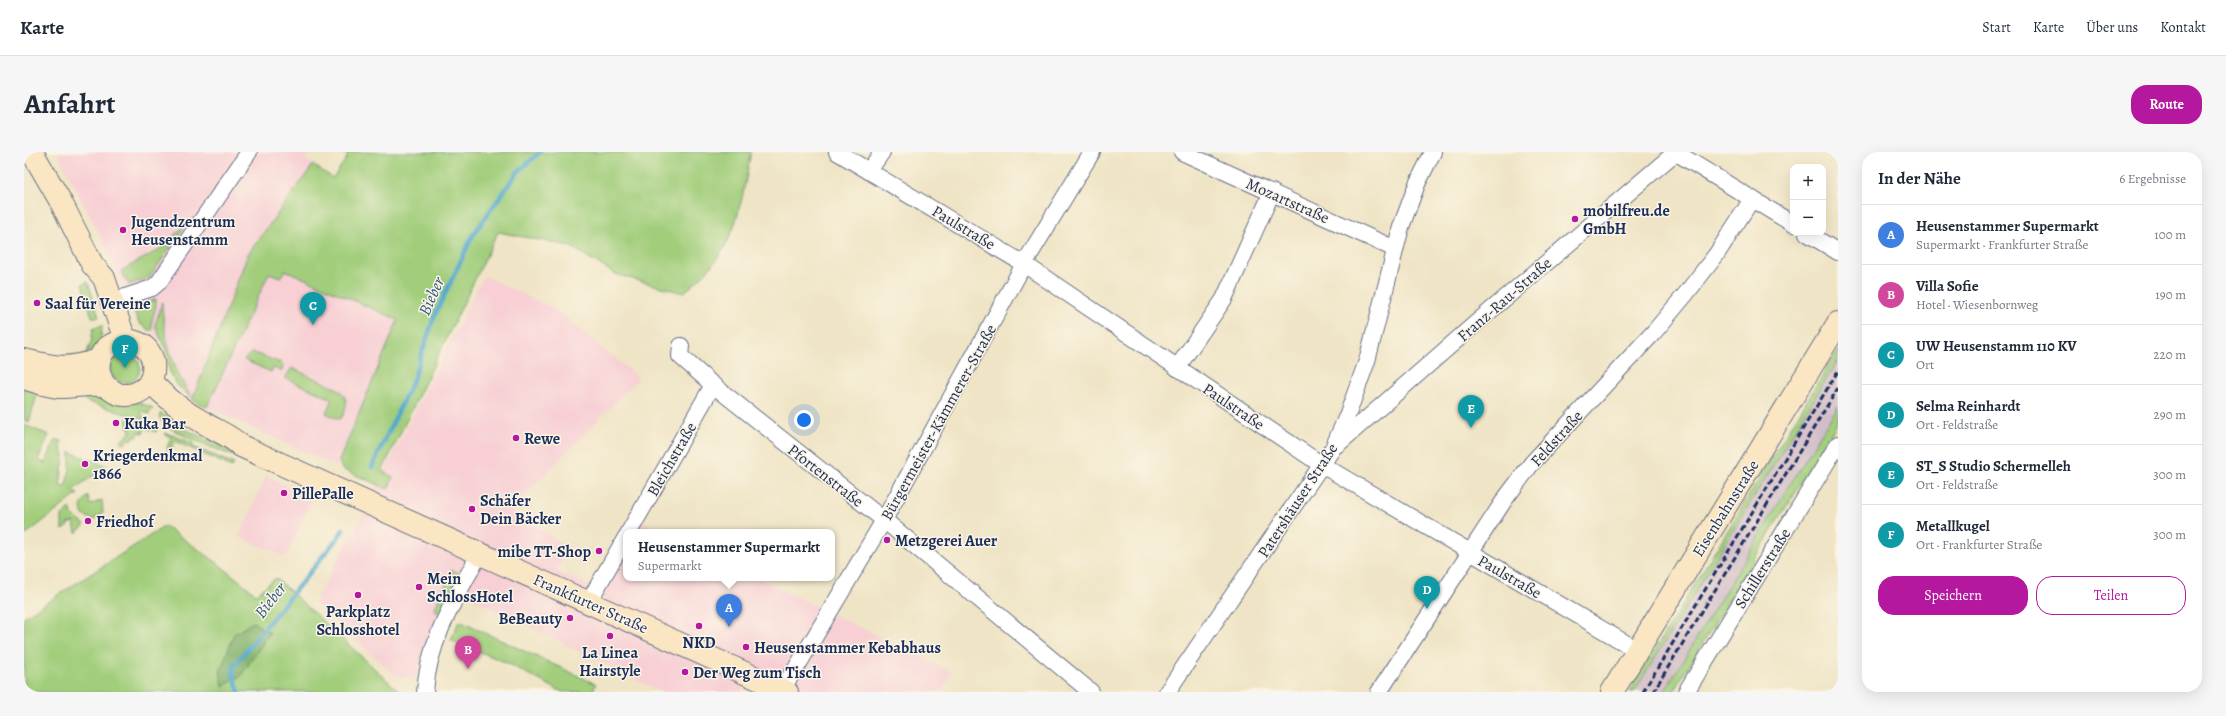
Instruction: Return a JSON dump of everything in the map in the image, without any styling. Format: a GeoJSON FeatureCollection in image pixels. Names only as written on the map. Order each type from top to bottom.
{"type":"FeatureCollection","features":[{"type":"Feature","properties":{"kind":"street"},"geometry":{"type":"LineString","coordinates":[[32,152],[61,202],[92,264],[104,278],[125,340]]}},
{"type":"Feature","properties":{"kind":"street"},"geometry":{"type":"LineString","coordinates":[[113,301],[152,288],[159,282],[248,152]]}},
{"type":"Feature","properties":{"kind":"street","name":"Paulstraße"},"geometry":{"type":"LineString","coordinates":[[837,152],[1024,264],[1322,465],[1637,650]]}},
{"type":"Feature","properties":{"kind":"street"},"geometry":{"type":"LineString","coordinates":[[869,171],[882,152]]}},
{"type":"Feature","properties":{"kind":"street","name":"Bürgermeister-Kämmerer-Straße"},"geometry":{"type":"LineString","coordinates":[[782,691],[796,670],[884,520],[1024,264],[1092,152]]}},
{"type":"Feature","properties":{"kind":"street","name":"Mozartstraße"},"geometry":{"type":"LineString","coordinates":[[1182,152],[1395,249]]}},
{"type":"Feature","properties":{"kind":"street","name":"Patershäuser Straße"},"geometry":{"type":"LineString","coordinates":[[1173,690],[1333,448],[1347,416],[1367,361],[1395,249],[1407,210],[1433,152]]}},
{"type":"Feature","properties":{"kind":"street"},"geometry":{"type":"LineString","coordinates":[[1675,152],[1697,158],[1752,199],[1790,222]]}},
{"type":"Feature","properties":{"kind":"street","name":"Franz-Rau-Straße"},"geometry":{"type":"LineString","coordinates":[[1333,448],[1675,152]]}},
{"type":"Feature","properties":{"kind":"street"},"geometry":{"type":"LineString","coordinates":[[1177,368],[1224,299],[1272,192]]}},
{"type":"Feature","properties":{"kind":"street","name":"Feldstraße"},"geometry":{"type":"LineString","coordinates":[[1379,692],[1520,478],[1654,332],[1716,255],[1752,199]]}},
{"type":"Feature","properties":{"kind":"street"},"geometry":{"type":"LineString","coordinates":[[1812,236],[1838,252]]}},
{"type":"Feature","properties":{"kind":"street"},"geometry":{"type":"LineString","coordinates":[[24,360],[49,366],[64,368],[74,367],[102,354],[111,344],[125,340],[139,344],[150,355],[154,368],[144,387],[118,395],[105,386],[98,371],[102,354],[106,334],[105,320],[92,281],[92,264]]}},
{"type":"Feature","properties":{"kind":"street","name":"Eisenbahnstraße"},"geometry":{"type":"LineString","coordinates":[[1612,692],[1838,323]]}},
{"type":"Feature","properties":{"kind":"street","name":"Pfortenstraße"},"geometry":{"type":"LineString","coordinates":[[681,346],[680,356],[713,386],[884,520],[1091,692]]}},
{"type":"Feature","properties":{"kind":"street"},"geometry":{"type":"LineString","coordinates":[[24,378],[44,385],[60,387],[105,386]]}},
{"type":"Feature","properties":{"kind":"street","name":"Bleichstraße"},"geometry":{"type":"LineString","coordinates":[[631,529],[713,386]]}},
{"type":"Feature","properties":{"kind":"street","name":"Frankfurter Straße"},"geometry":{"type":"LineString","coordinates":[[144,387],[191,428],[232,446],[241,446],[782,691]]}},
{"type":"Feature","properties":{"kind":"street","name":"Schillerstraße"},"geometry":{"type":"LineString","coordinates":[[1686,692],[1838,444]]}},
{"type":"Feature","properties":{"kind":"street"},"geometry":{"type":"LineString","coordinates":[[588,603],[623,542]]}},
{"type":"Feature","properties":{"kind":"street"},"geometry":{"type":"LineString","coordinates":[[425,692],[428,663],[433,647],[452,606],[480,553]]}},
{"type":"Feature","properties":{"kind":"shaded area"},"geometry":{"type":"Polygon","coordinates":[[[57,152],[309,152],[305,159],[313,165],[249,254],[398,320],[337,467],[192,400],[173,372],[166,349],[158,337],[141,325],[134,314],[109,253],[57,152]]]}},
{"type":"Feature","properties":{"kind":"shaded area"},"geometry":{"type":"Polygon","coordinates":[[[484,276],[555,309],[639,378],[510,510],[569,548],[556,571],[594,588],[623,535],[623,581],[764,581],[952,672],[942,692],[773,692],[749,680],[741,692],[661,692],[452,588],[432,633],[415,680],[396,676],[314,602],[361,519],[484,276]]]}},
{"type":"Feature","properties":{"kind":"shaded area"},"geometry":{"type":"Polygon","coordinates":[[[1838,360],[1838,406],[1664,692],[1634,692],[1838,360]]]}},
{"type":"Feature","properties":{"kind":"shaded area"},"geometry":{"type":"Polygon","coordinates":[[[266,476],[313,497],[286,557],[239,537],[266,476]]]}},
{"type":"Feature","properties":{"kind":"shaded area"},"geometry":{"type":"Polygon","coordinates":[[[633,517],[657,529],[626,529],[633,517]]]}},
{"type":"Feature","properties":{"kind":"green space"},"geometry":{"type":"Polygon","coordinates":[[[343,152],[751,152],[738,213],[725,247],[701,278],[683,293],[615,274],[570,246],[498,232],[382,471],[393,477],[388,489],[342,469],[339,461],[398,320],[285,270],[281,277],[269,273],[207,407],[192,400],[248,254],[313,165],[333,178],[348,156],[343,152]]]}},
{"type":"Feature","properties":{"kind":"green space"},"geometry":{"type":"Polygon","coordinates":[[[188,222],[150,277],[129,285],[121,271],[160,249],[188,222]]]}},
{"type":"Feature","properties":{"kind":"green space"},"geometry":{"type":"Polygon","coordinates":[[[88,282],[99,317],[92,317],[91,314],[82,284],[88,282]]]}},
{"type":"Feature","properties":{"kind":"green space"},"geometry":{"type":"Polygon","coordinates":[[[156,299],[152,329],[150,331],[139,323],[134,311],[138,306],[156,299]]]}},
{"type":"Feature","properties":{"kind":"green space"},"geometry":{"type":"Polygon","coordinates":[[[162,302],[170,352],[184,386],[191,397],[177,385],[170,374],[167,354],[155,325],[162,302]]]}},
{"type":"Feature","properties":{"kind":"green space"},"geometry":{"type":"Polygon","coordinates":[[[102,325],[98,344],[85,356],[91,343],[93,329],[102,325]]]}},
{"type":"Feature","properties":{"kind":"green space"},"geometry":{"type":"Polygon","coordinates":[[[1838,350],[1838,360],[1634,692],[1629,692],[1838,350]]]}},
{"type":"Feature","properties":{"kind":"green space"},"geometry":{"type":"Polygon","coordinates":[[[252,352],[281,363],[283,368],[281,371],[273,368],[271,372],[244,360],[252,352]]]}},
{"type":"Feature","properties":{"kind":"green space"},"geometry":{"type":"Polygon","coordinates":[[[125,353],[131,354],[139,362],[139,374],[131,382],[125,383],[119,382],[111,374],[110,368],[111,362],[119,354],[125,353]]]}},
{"type":"Feature","properties":{"kind":"green space"},"geometry":{"type":"Polygon","coordinates":[[[292,368],[338,389],[344,395],[346,402],[342,417],[338,419],[326,413],[332,399],[285,378],[292,368]]]}},
{"type":"Feature","properties":{"kind":"green space"},"geometry":{"type":"Polygon","coordinates":[[[24,383],[38,391],[29,422],[24,420],[24,383]]]}},
{"type":"Feature","properties":{"kind":"green space"},"geometry":{"type":"Polygon","coordinates":[[[83,391],[140,403],[153,408],[149,414],[144,411],[141,414],[146,418],[142,419],[88,402],[85,400],[83,391]]]}},
{"type":"Feature","properties":{"kind":"green space"},"geometry":{"type":"Polygon","coordinates":[[[1838,406],[1838,422],[1673,692],[1664,692],[1838,406]]]}},
{"type":"Feature","properties":{"kind":"green space"},"geometry":{"type":"Polygon","coordinates":[[[161,413],[189,431],[235,452],[233,456],[170,428],[162,422],[159,416],[161,413]]]}},
{"type":"Feature","properties":{"kind":"green space"},"geometry":{"type":"Polygon","coordinates":[[[126,419],[157,429],[156,432],[145,428],[143,433],[139,432],[137,437],[133,436],[131,440],[127,439],[125,444],[120,442],[130,433],[130,428],[128,428],[126,419]]]}},
{"type":"Feature","properties":{"kind":"green space"},"geometry":{"type":"Polygon","coordinates":[[[24,425],[49,435],[38,460],[45,463],[56,439],[62,441],[60,445],[64,456],[60,486],[65,487],[70,469],[70,452],[106,466],[72,491],[78,494],[24,536],[24,425]]]}},
{"type":"Feature","properties":{"kind":"green space"},"geometry":{"type":"Polygon","coordinates":[[[166,433],[193,443],[192,446],[234,464],[232,467],[175,441],[169,453],[167,448],[171,437],[164,434],[166,433]]]}},
{"type":"Feature","properties":{"kind":"green space"},"geometry":{"type":"Polygon","coordinates":[[[88,496],[90,505],[102,500],[103,513],[93,520],[83,515],[81,509],[88,496]]]}},
{"type":"Feature","properties":{"kind":"green space"},"geometry":{"type":"Polygon","coordinates":[[[70,508],[72,515],[85,525],[76,533],[74,522],[67,524],[68,526],[62,530],[62,515],[70,508]]]}},
{"type":"Feature","properties":{"kind":"green space"},"geometry":{"type":"Polygon","coordinates":[[[165,526],[216,562],[256,594],[276,578],[400,692],[24,692],[24,617],[165,526]]]}},
{"type":"Feature","properties":{"kind":"green space"},"geometry":{"type":"Polygon","coordinates":[[[452,570],[459,573],[441,613],[434,610],[452,570]]]}},
{"type":"Feature","properties":{"kind":"green space"},"geometry":{"type":"Polygon","coordinates":[[[459,621],[596,684],[592,692],[562,692],[505,662],[451,640],[459,621]]]}},
{"type":"Feature","properties":{"kind":"green space"},"geometry":{"type":"Polygon","coordinates":[[[253,622],[270,633],[240,677],[223,686],[220,672],[234,634],[253,622]]]}},
{"type":"Feature","properties":{"kind":"waterway","name":"Bieber"},"geometry":{"type":"LineString","coordinates":[[372,467],[413,380],[434,317],[473,235],[516,174],[540,152]]}},
{"type":"Feature","properties":{"kind":"waterway","name":"Bieber"},"geometry":{"type":"LineString","coordinates":[[239,692],[233,674],[234,666],[343,530]]}},
{"type":"Feature","properties":{"kind":"railway"},"geometry":{"type":"LineString","coordinates":[[1643,692],[1838,371]]}},
{"type":"Feature","properties":{"kind":"railway"},"geometry":{"type":"LineString","coordinates":[[1653,692],[1838,388]]}},
{"type":"Feature","properties":{"kind":"place","name":"mobilfreu.de GmbH"},"geometry":{"type":"Point","coordinates":[1575,219]}},
{"type":"Feature","properties":{"kind":"place","name":"Jugendzentrum Heusenstamm"},"geometry":{"type":"Point","coordinates":[123,230]}},
{"type":"Feature","properties":{"kind":"place","name":"Saal für Vereine"},"geometry":{"type":"Point","coordinates":[37,303]}},
{"type":"Feature","properties":{"kind":"place","name":"UW Heusenstamm 110 KV"},"geometry":{"type":"Point","coordinates":[313,325]}},
{"type":"Feature","properties":{"kind":"place","name":"Metallkugel"},"geometry":{"type":"Point","coordinates":[125,368]}},
{"type":"Feature","properties":{"kind":"place","name":"Kuka Bar"},"geometry":{"type":"Point","coordinates":[116,423]}},
{"type":"Feature","properties":{"kind":"place","name":"ST_S Studio Schermelleh"},"geometry":{"type":"Point","coordinates":[1471,428]}},
{"type":"Feature","properties":{"kind":"place","name":"Rewe"},"geometry":{"type":"Point","coordinates":[516,438]}},
{"type":"Feature","properties":{"kind":"place","name":"Kriegerdenkmal 1866"},"geometry":{"type":"Point","coordinates":[85,464]}},
{"type":"Feature","properties":{"kind":"place","name":"PillePalle"},"geometry":{"type":"Point","coordinates":[284,493]}},
{"type":"Feature","properties":{"kind":"place","name":"Schäfer Dein Bäcker"},"geometry":{"type":"Point","coordinates":[472,509]}},
{"type":"Feature","properties":{"kind":"place","name":"Friedhof"},"geometry":{"type":"Point","coordinates":[88,521]}},
{"type":"Feature","properties":{"kind":"place","name":"Metzgerei Auer"},"geometry":{"type":"Point","coordinates":[887,540]}},
{"type":"Feature","properties":{"kind":"place","name":"mibe TT-Shop"},"geometry":{"type":"Point","coordinates":[599,551]}},
{"type":"Feature","properties":{"kind":"place","name":"Mein SchlossHotel"},"geometry":{"type":"Point","coordinates":[419,587]}},
{"type":"Feature","properties":{"kind":"place","name":"Parkplatz Schlosshotel"},"geometry":{"type":"Point","coordinates":[358,595]}},
{"type":"Feature","properties":{"kind":"place","name":"Selma Reinhardt"},"geometry":{"type":"Point","coordinates":[1427,609]}},
{"type":"Feature","properties":{"kind":"place","name":"BeBeauty"},"geometry":{"type":"Point","coordinates":[570,618]}},
{"type":"Feature","properties":{"kind":"place","name":"NKD"},"geometry":{"type":"Point","coordinates":[699,626]}},
{"type":"Feature","properties":{"kind":"place","name":"Heusenstammer Supermarkt"},"geometry":{"type":"Point","coordinates":[729,627]}},
{"type":"Feature","properties":{"kind":"place","name":"La Linea Hairstyle"},"geometry":{"type":"Point","coordinates":[610,636]}},
{"type":"Feature","properties":{"kind":"place","name":"Heusenstammer Kebabhaus"},"geometry":{"type":"Point","coordinates":[746,647]}},
{"type":"Feature","properties":{"kind":"place","name":"Villa Sofie"},"geometry":{"type":"Point","coordinates":[468,669]}},
{"type":"Feature","properties":{"kind":"place","name":"Der Weg zum Tisch"},"geometry":{"type":"Point","coordinates":[685,672]}}]}
